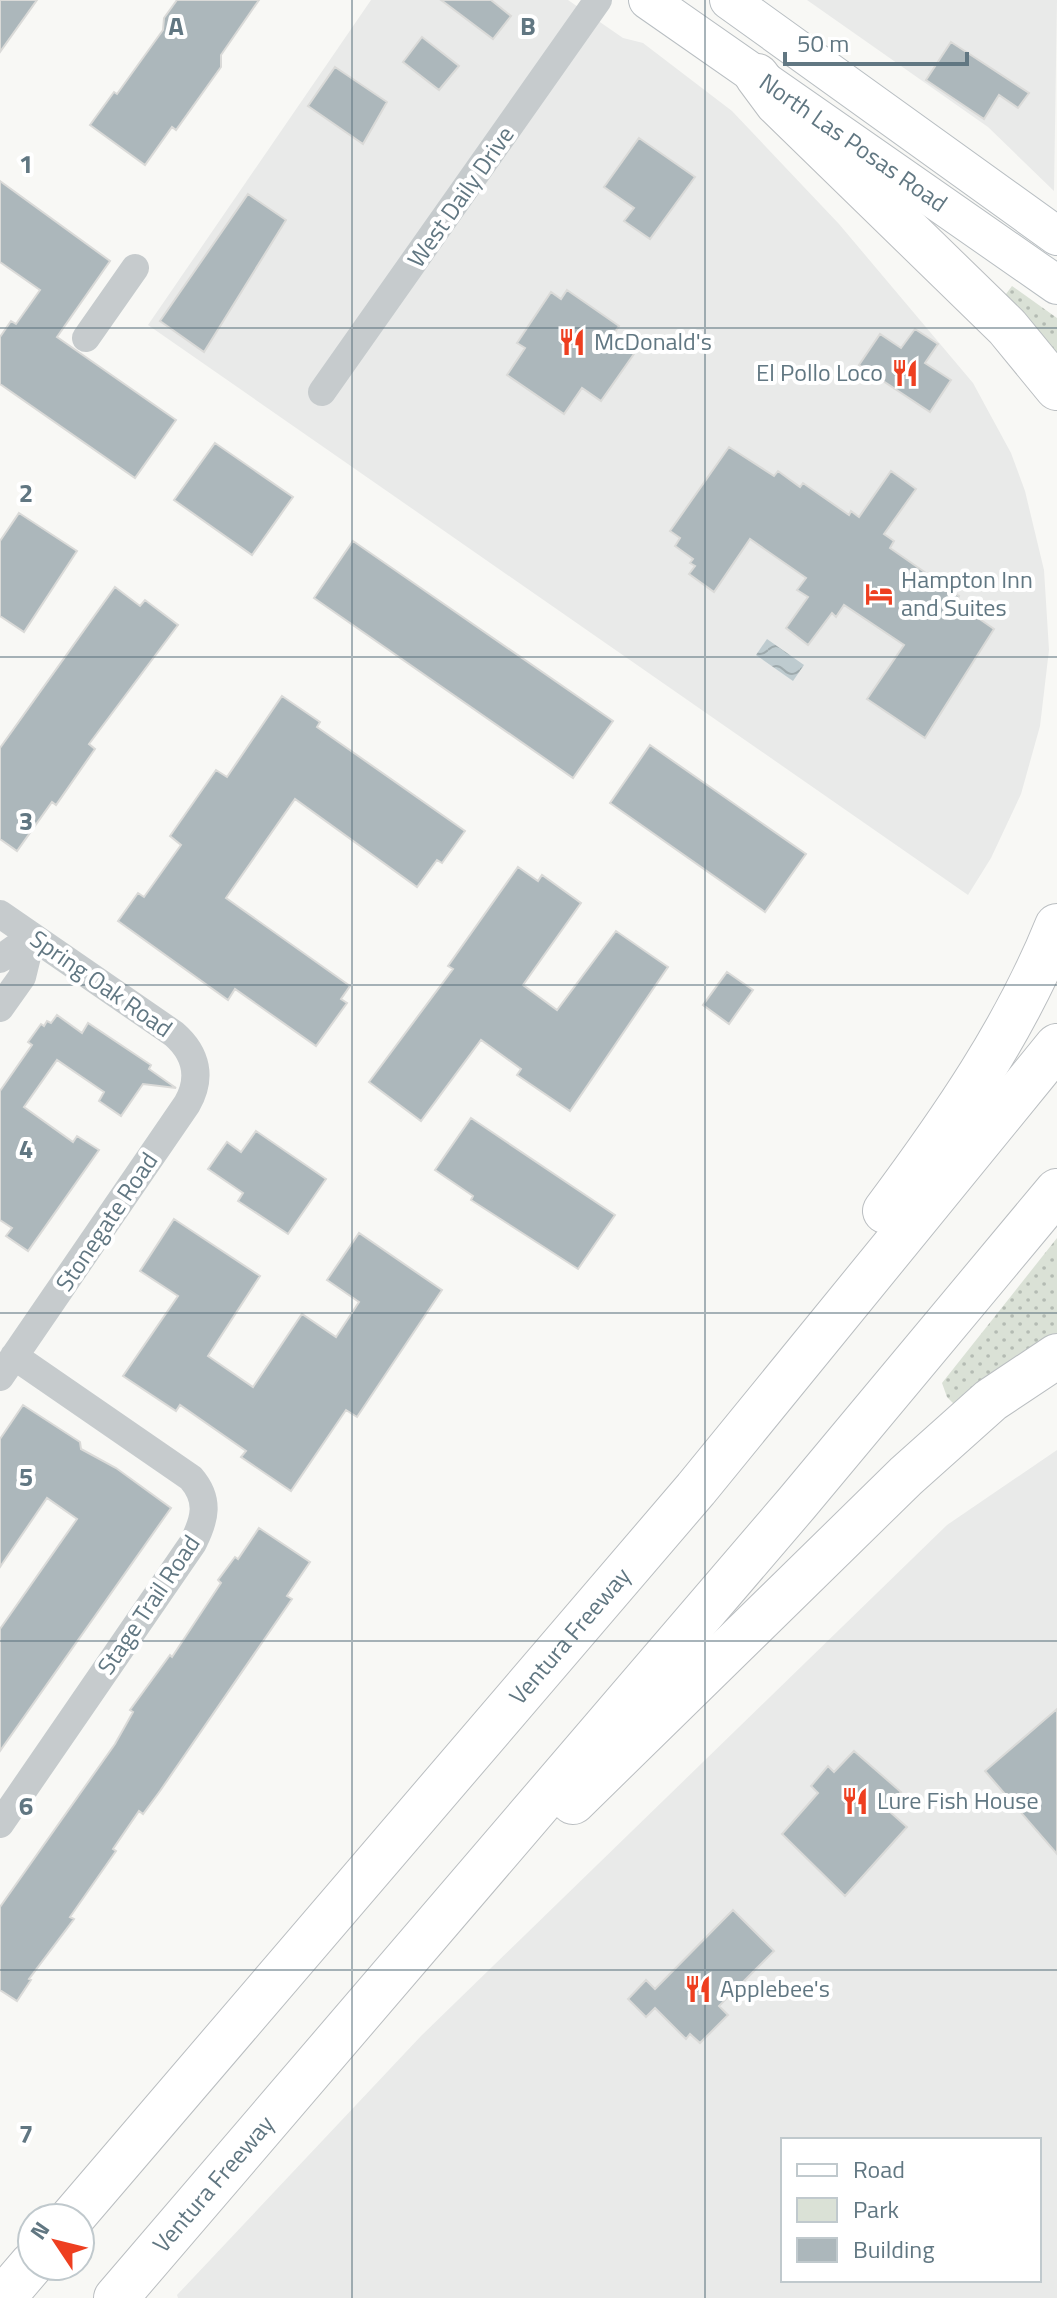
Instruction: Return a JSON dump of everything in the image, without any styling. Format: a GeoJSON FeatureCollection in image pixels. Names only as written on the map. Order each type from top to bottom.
{"type":"FeatureCollection","features":[{"type":"Feature","properties":{"kind":"highway"},"geometry":{"type":"LineString","coordinates":[[757,76],[777,103],[1007,327],[1057,388]]}},
{"type":"Feature","properties":{"kind":"highway"},"geometry":{"type":"LineString","coordinates":[[696,1489],[861,1243],[968,1095],[1011,1026],[1057,926]]}},
{"type":"Feature","properties":{"kind":"highway","name":"Ventura Freeway"},"geometry":{"type":"LineString","coordinates":[[86,2202],[696,1489],[1057,1046]]}},
{"type":"Feature","properties":{"kind":"highway","name":"Ventura Freeway"},"geometry":{"type":"LineString","coordinates":[[116,2298],[797,1503],[1057,1191]]}},
{"type":"Feature","properties":{"kind":"highway"},"geometry":{"type":"LineString","coordinates":[[479,1874],[585,1792],[783,1594],[927,1457],[991,1400],[1057,1356]]}},
{"type":"Feature","properties":{"kind":"highway"},"geometry":{"type":"LineString","coordinates":[[3,2298],[17,2282]]}},
{"type":"Feature","properties":{"kind":"main road","name":"North Las Posas Road"},"geometry":{"type":"LineString","coordinates":[[648,0],[1057,285]]}},
{"type":"Feature","properties":{"kind":"main road","name":"North Las Posas Road"},"geometry":{"type":"LineString","coordinates":[[729,0],[1057,236]]}},
{"type":"Feature","properties":{"kind":"street","name":"West Daily Drive"},"geometry":{"type":"LineString","coordinates":[[322,392],[598,0]]}},
{"type":"Feature","properties":{"kind":"street"},"geometry":{"type":"LineString","coordinates":[[86,338],[135,268]]}},
{"type":"Feature","properties":{"kind":"street","name":"Spring Oak Road"},"geometry":{"type":"LineString","coordinates":[[0,914],[174,1034],[194,1061]]}},
{"type":"Feature","properties":{"kind":"street"},"geometry":{"type":"LineString","coordinates":[[0,959],[32,936]]}},
{"type":"Feature","properties":{"kind":"street"},"geometry":{"type":"LineString","coordinates":[[0,1008],[22,977],[32,936]]}},
{"type":"Feature","properties":{"kind":"street","name":"Stonegate Road"},"geometry":{"type":"LineString","coordinates":[[7,1366],[187,1104],[196,1084],[194,1061]]}},
{"type":"Feature","properties":{"kind":"street","name":"Stage Trail Road"},"geometry":{"type":"LineString","coordinates":[[0,1824],[193,1543],[203,1523],[205,1504],[191,1478],[7,1366]]}},
{"type":"Feature","properties":{"kind":"shaded area"},"geometry":{"type":"Polygon","coordinates":[[[371,0],[568,0],[623,38],[643,43],[732,111],[839,224],[973,383],[1011,453],[1025,491],[1044,570],[1049,650],[1040,726],[1021,794],[991,858],[968,895],[148,325],[371,0]]]}},
{"type":"Feature","properties":{"kind":"shaded area"},"geometry":{"type":"Polygon","coordinates":[[[807,0],[1057,0],[1054,191],[988,127],[807,0]]]}},
{"type":"Feature","properties":{"kind":"shaded area"},"geometry":{"type":"Polygon","coordinates":[[[1057,1450],[1057,2298],[178,2298],[177,2295],[421,2036],[947,1525],[1057,1450]]]}},
{"type":"Feature","properties":{"kind":"green space"},"geometry":{"type":"Polygon","coordinates":[[[1012,286],[1057,318],[1057,360],[1003,298],[1012,286]]]}},
{"type":"Feature","properties":{"kind":"green space"},"geometry":{"type":"Polygon","coordinates":[[[1057,1238],[1057,1333],[954,1404],[947,1397],[942,1383],[1057,1238]]]}},
{"type":"Feature","properties":{"kind":"water"},"geometry":{"type":"Polygon","coordinates":[[[767,639],[804,665],[793,681],[756,655],[767,639]]]}},
{"type":"Feature","properties":{"kind":"building"},"geometry":{"type":"Polygon","coordinates":[[[0,0],[37,0],[0,52],[0,0]]]}},
{"type":"Feature","properties":{"kind":"building"},"geometry":{"type":"Polygon","coordinates":[[[177,0],[259,0],[221,55],[221,67],[176,130],[172,127],[145,165],[90,125],[114,92],[117,94],[163,30],[164,18],[177,0]]]}},
{"type":"Feature","properties":{"kind":"building"},"geometry":{"type":"Polygon","coordinates":[[[441,0],[491,0],[511,16],[493,39],[441,0]]]}},
{"type":"Feature","properties":{"kind":"building"},"geometry":{"type":"Polygon","coordinates":[[[422,37],[459,66],[439,90],[403,62],[422,37]]]}},
{"type":"Feature","properties":{"kind":"building"},"geometry":{"type":"Polygon","coordinates":[[[951,42],[1029,93],[1018,108],[999,95],[984,119],[926,80],[951,42]]]}},
{"type":"Feature","properties":{"kind":"building"},"geometry":{"type":"Polygon","coordinates":[[[335,67],[387,102],[363,144],[308,106],[335,67]]]}},
{"type":"Feature","properties":{"kind":"building"},"geometry":{"type":"Polygon","coordinates":[[[639,138],[695,177],[650,239],[624,221],[634,208],[604,187],[639,138]]]}},
{"type":"Feature","properties":{"kind":"building"},"geometry":{"type":"Polygon","coordinates":[[[0,181],[110,261],[57,337],[176,420],[135,478],[0,384],[0,337],[11,321],[16,324],[40,290],[0,262],[0,181]]]}},
{"type":"Feature","properties":{"kind":"building"},"geometry":{"type":"Polygon","coordinates":[[[248,194],[286,220],[204,352],[160,321],[248,194]]]}},
{"type":"Feature","properties":{"kind":"building"},"geometry":{"type":"Polygon","coordinates":[[[567,290],[619,326],[613,335],[636,351],[601,401],[582,388],[564,414],[507,375],[525,348],[517,343],[551,292],[561,299],[567,290]]]}},
{"type":"Feature","properties":{"kind":"building","name":"El Pollo Loco"},"geometry":{"type":"Polygon","coordinates":[[[915,329],[938,344],[925,363],[951,380],[930,412],[859,365],[880,334],[901,348],[915,329]]]}},
{"type":"Feature","properties":{"kind":"building"},"geometry":{"type":"Polygon","coordinates":[[[215,443],[293,497],[252,555],[174,500],[215,443]]]}},
{"type":"Feature","properties":{"kind":"building","name":"Hampton Inn and Suites"},"geometry":{"type":"Polygon","coordinates":[[[729,447],[774,476],[778,471],[800,487],[803,483],[849,515],[851,511],[859,517],[891,471],[916,489],[884,534],[894,541],[890,548],[959,596],[955,602],[994,629],[925,738],[867,699],[904,645],[844,605],[836,617],[832,613],[808,645],[786,628],[808,597],[797,590],[806,578],[750,539],[714,592],[689,574],[695,566],[690,563],[693,559],[675,546],[680,538],[670,531],[729,447]]]}},
{"type":"Feature","properties":{"kind":"building"},"geometry":{"type":"Polygon","coordinates":[[[19,513],[77,551],[24,632],[0,616],[0,541],[19,513]]]}},
{"type":"Feature","properties":{"kind":"building"},"geometry":{"type":"Polygon","coordinates":[[[353,541],[613,721],[573,778],[314,598],[353,541]]]}},
{"type":"Feature","properties":{"kind":"building"},"geometry":{"type":"Polygon","coordinates":[[[115,587],[140,606],[145,600],[178,625],[89,744],[95,749],[56,805],[52,802],[17,851],[0,839],[0,748],[115,587]]]}},
{"type":"Feature","properties":{"kind":"building"},"geometry":{"type":"Polygon","coordinates":[[[282,696],[320,722],[317,727],[465,831],[442,863],[437,860],[417,887],[295,799],[226,898],[350,986],[341,999],[347,1003],[316,1046],[235,989],[228,1000],[118,921],[138,893],[144,897],[181,845],[170,836],[216,770],[227,777],[282,696]]]}},
{"type":"Feature","properties":{"kind":"building"},"geometry":{"type":"Polygon","coordinates":[[[650,745],[806,854],[765,912],[610,803],[650,745]]]}},
{"type":"Feature","properties":{"kind":"building"},"geometry":{"type":"Polygon","coordinates":[[[518,867],[538,881],[542,875],[581,903],[523,985],[557,1010],[616,931],[668,967],[570,1111],[517,1075],[521,1069],[481,1040],[421,1121],[369,1082],[453,969],[448,966],[518,867]]]}},
{"type":"Feature","properties":{"kind":"building"},"geometry":{"type":"Polygon","coordinates":[[[727,972],[753,990],[729,1024],[703,1005],[727,972]]]}},
{"type":"Feature","properties":{"kind":"building"},"geometry":{"type":"Polygon","coordinates":[[[57,1015],[82,1033],[88,1023],[151,1065],[149,1069],[176,1088],[143,1084],[121,1116],[99,1101],[104,1092],[57,1060],[24,1107],[73,1142],[77,1136],[99,1150],[28,1251],[6,1236],[12,1228],[0,1220],[0,1091],[32,1045],[28,1042],[41,1024],[51,1023],[57,1015]]]}},
{"type":"Feature","properties":{"kind":"building"},"geometry":{"type":"Polygon","coordinates":[[[471,1118],[615,1215],[578,1269],[471,1200],[473,1196],[435,1170],[471,1118]]]}},
{"type":"Feature","properties":{"kind":"building"},"geometry":{"type":"Polygon","coordinates":[[[256,1131],[326,1179],[288,1234],[238,1201],[243,1193],[208,1169],[227,1142],[241,1152],[256,1131]]]}},
{"type":"Feature","properties":{"kind":"building"},"geometry":{"type":"Polygon","coordinates":[[[174,1219],[260,1276],[208,1356],[253,1387],[302,1314],[336,1337],[359,1302],[327,1280],[359,1233],[442,1290],[357,1417],[346,1410],[291,1491],[241,1457],[246,1451],[180,1405],[176,1411],[123,1376],[178,1296],[140,1271],[174,1219]]]}},
{"type":"Feature","properties":{"kind":"building"},"geometry":{"type":"Polygon","coordinates":[[[23,1405],[80,1442],[81,1449],[116,1468],[171,1508],[0,1751],[0,1629],[77,1519],[47,1498],[0,1567],[0,1439],[23,1405]]]}},
{"type":"Feature","properties":{"kind":"building"},"geometry":{"type":"Polygon","coordinates":[[[259,1528],[310,1562],[287,1596],[292,1599],[160,1791],[143,1814],[139,1811],[113,1849],[116,1851],[70,1917],[74,1919],[29,1979],[17,2001],[0,1990],[0,1907],[115,1744],[133,1712],[130,1710],[170,1655],[172,1657],[221,1583],[218,1580],[235,1557],[238,1559],[259,1528]]]}},
{"type":"Feature","properties":{"kind":"building"},"geometry":{"type":"Polygon","coordinates":[[[1057,1709],[1057,1854],[985,1771],[1057,1709]]]}},
{"type":"Feature","properties":{"kind":"building"},"geometry":{"type":"Polygon","coordinates":[[[854,1751],[901,1792],[891,1804],[894,1807],[890,1812],[907,1827],[845,1896],[782,1834],[818,1793],[811,1786],[828,1766],[834,1772],[854,1751]]]}},
{"type":"Feature","properties":{"kind":"building"},"geometry":{"type":"Polygon","coordinates":[[[733,1910],[774,1951],[719,2006],[728,2015],[700,2043],[690,2034],[686,2039],[655,2008],[646,2017],[628,1999],[646,1980],[655,1989],[733,1910]]]}},
{"type":"Feature","properties":{"kind":"place","name":"McDonald's"},"geometry":{"type":"Point","coordinates":[572,342]}},
{"type":"Feature","properties":{"kind":"place","name":"El Pollo Loco"},"geometry":{"type":"Point","coordinates":[905,373]}},
{"type":"Feature","properties":{"kind":"place","name":"Hampton Inn and Suites"},"geometry":{"type":"Point","coordinates":[879,594]}},
{"type":"Feature","properties":{"kind":"place","name":"Lure Fish House"},"geometry":{"type":"Point","coordinates":[855,1801]}},
{"type":"Feature","properties":{"kind":"place","name":"Applebee's"},"geometry":{"type":"Point","coordinates":[698,1989]}}]}
